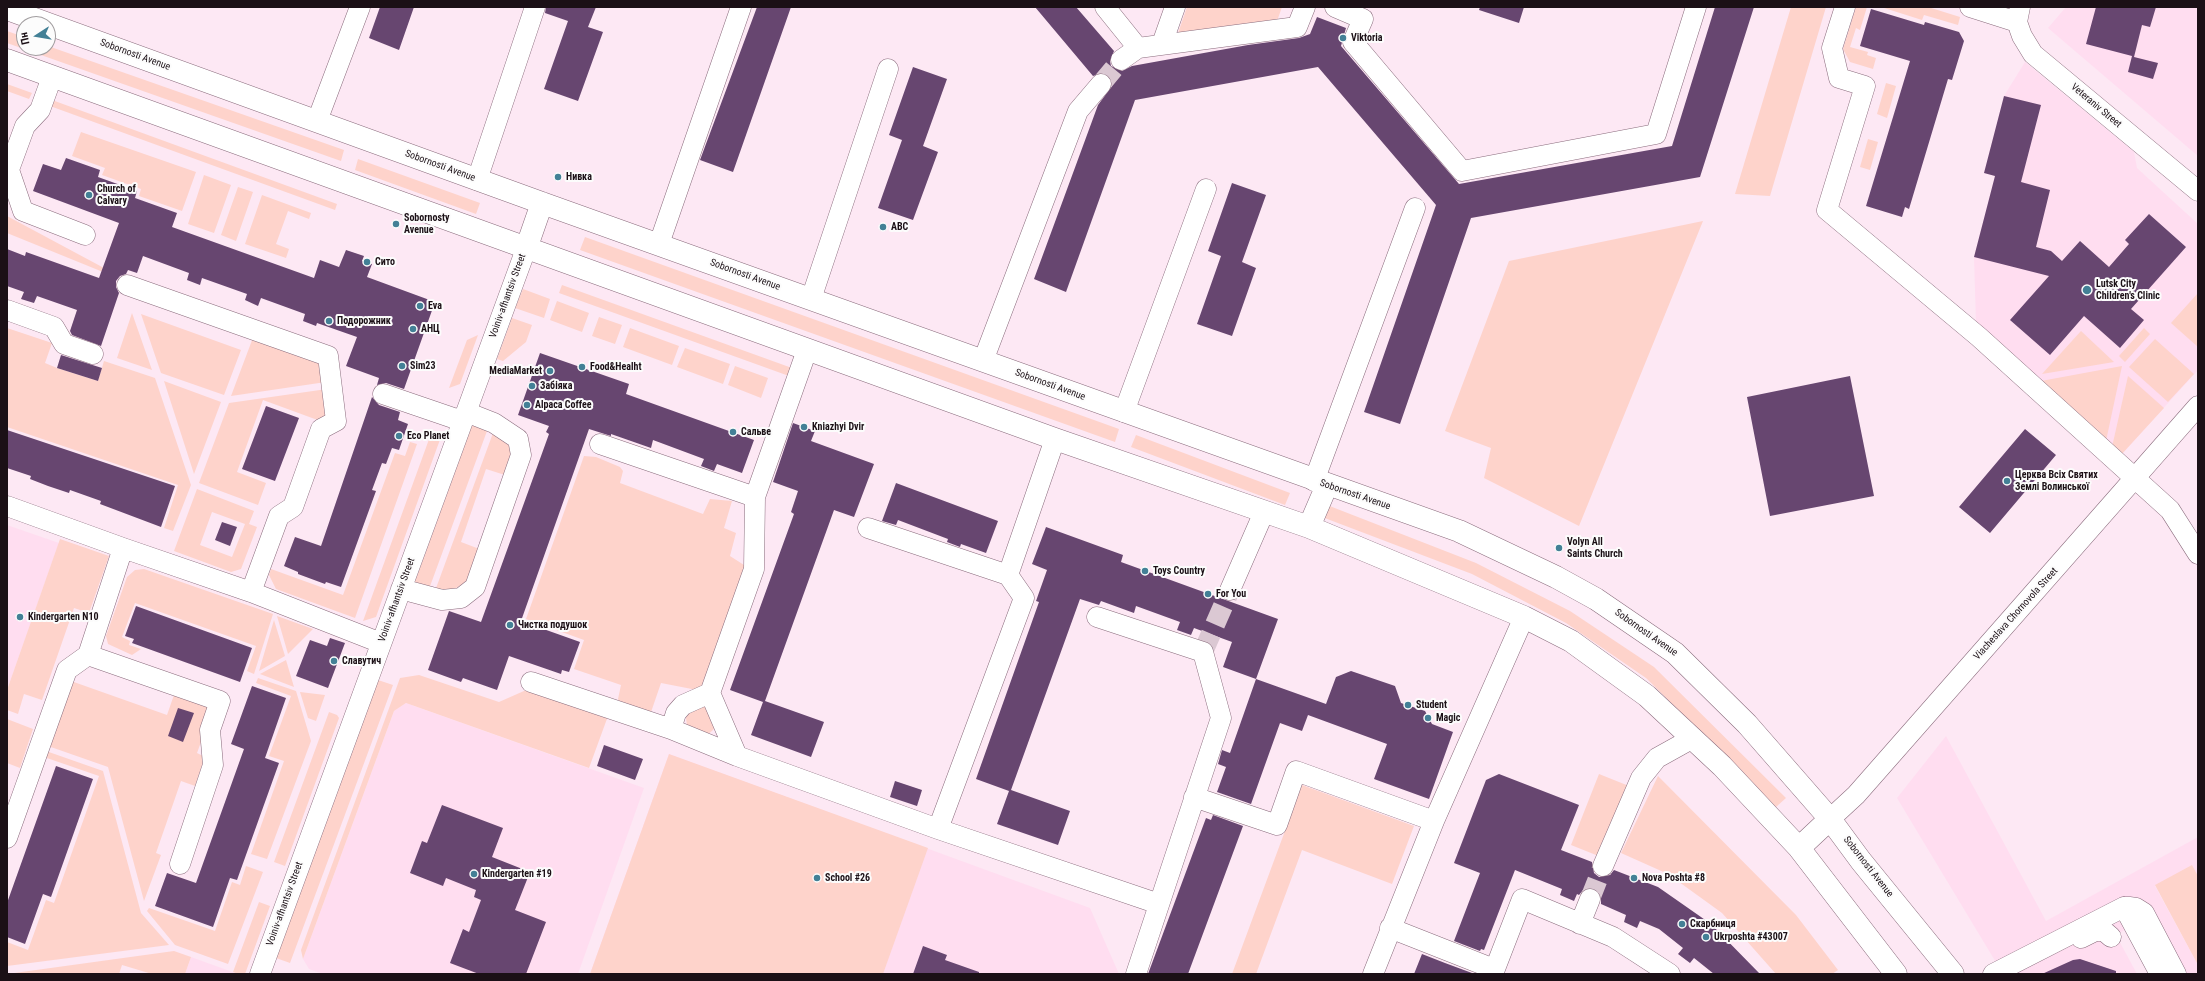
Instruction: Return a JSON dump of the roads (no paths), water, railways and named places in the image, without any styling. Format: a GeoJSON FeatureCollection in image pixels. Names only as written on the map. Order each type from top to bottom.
{"type":"FeatureCollection","features":[{"type":"Feature","properties":{"kind":"main road","name":"Sobornosti Avenue"},"geometry":{"type":"LineString","coordinates":[[7,9],[542,204],[660,244],[1320,483],[1458,531],[1556,577],[1596,599],[1675,653],[1748,724],[1830,819],[1861,861],[1953,974]]}},
{"type":"Feature","properties":{"kind":"main road"},"geometry":{"type":"LineString","coordinates":[[7,60],[807,350],[1309,528],[1524,617],[1571,641],[1648,696],[1693,738],[1722,766],[1798,848],[1896,974]]}},
{"type":"Feature","properties":{"kind":"main road"},"geometry":{"type":"LineString","coordinates":[[526,248],[542,204]]}},
{"type":"Feature","properties":{"kind":"main road"},"geometry":{"type":"LineString","coordinates":[[1309,528],[1320,483]]}},
{"type":"Feature","properties":{"kind":"main road"},"geometry":{"type":"LineString","coordinates":[[1798,848],[1830,819]]}},
{"type":"Feature","properties":{"kind":"street"},"geometry":{"type":"LineString","coordinates":[[317,121],[360,7]]}},
{"type":"Feature","properties":{"kind":"street"},"geometry":{"type":"LineString","coordinates":[[477,180],[535,7]]}},
{"type":"Feature","properties":{"kind":"street"},"geometry":{"type":"LineString","coordinates":[[660,244],[741,7]]}},
{"type":"Feature","properties":{"kind":"street"},"geometry":{"type":"LineString","coordinates":[[1105,7],[1138,48]]}},
{"type":"Feature","properties":{"kind":"street"},"geometry":{"type":"LineString","coordinates":[[1162,44],[1175,7]]}},
{"type":"Feature","properties":{"kind":"street"},"geometry":{"type":"LineString","coordinates":[[1121,60],[1138,48],[1297,27],[1305,7]]}},
{"type":"Feature","properties":{"kind":"street"},"geometry":{"type":"LineString","coordinates":[[1335,7],[1363,19],[1353,42],[1462,171],[1656,134],[1696,7]]}},
{"type":"Feature","properties":{"kind":"street"},"geometry":{"type":"LineString","coordinates":[[1845,7],[1832,48],[1839,78],[1865,86],[1827,210],[1978,337],[2170,510],[2198,554]]}},
{"type":"Feature","properties":{"kind":"street"},"geometry":{"type":"LineString","coordinates":[[1970,7],[2019,14]]}},
{"type":"Feature","properties":{"kind":"street","name":"Veteraniv Street"},"geometry":{"type":"LineString","coordinates":[[2019,14],[2022,36],[2033,54],[2198,191]]}},
{"type":"Feature","properties":{"kind":"street"},"geometry":{"type":"LineString","coordinates":[[811,299],[888,69]]}},
{"type":"Feature","properties":{"kind":"street"},"geometry":{"type":"LineString","coordinates":[[52,77],[40,110],[25,126],[8,173],[23,211],[85,235]]}},
{"type":"Feature","properties":{"kind":"street"},"geometry":{"type":"LineString","coordinates":[[983,361],[1078,111],[1100,84]]}},
{"type":"Feature","properties":{"kind":"street"},"geometry":{"type":"LineString","coordinates":[[1124,412],[1206,189]]}},
{"type":"Feature","properties":{"kind":"street"},"geometry":{"type":"LineString","coordinates":[[1320,483],[1415,208]]}},
{"type":"Feature","properties":{"kind":"street","name":"Voiniv-afhantsiv Street"},"geometry":{"type":"LineString","coordinates":[[260,974],[526,248]]}},
{"type":"Feature","properties":{"kind":"street"},"geometry":{"type":"LineString","coordinates":[[127,285],[328,356],[336,421],[321,429],[293,507],[279,516],[251,592]]}},
{"type":"Feature","properties":{"kind":"street"},"geometry":{"type":"LineString","coordinates":[[7,310],[54,327],[64,344],[93,354]]}},
{"type":"Feature","properties":{"kind":"street"},"geometry":{"type":"LineString","coordinates":[[737,756],[710,693],[754,569],[755,497],[807,350]]}},
{"type":"Feature","properties":{"kind":"street"},"geometry":{"type":"LineString","coordinates":[[383,394],[464,417],[494,423],[518,439],[521,455],[475,587],[461,598],[442,600],[401,589]]}},
{"type":"Feature","properties":{"kind":"street","name":"Viacheslava Chornovola Street"},"geometry":{"type":"LineString","coordinates":[[1830,819],[1861,789],[2198,406]]}},
{"type":"Feature","properties":{"kind":"street"},"geometry":{"type":"LineString","coordinates":[[1008,575],[1055,439]]}},
{"type":"Feature","properties":{"kind":"street"},"geometry":{"type":"LineString","coordinates":[[600,444],[755,497]]}},
{"type":"Feature","properties":{"kind":"street"},"geometry":{"type":"LineString","coordinates":[[7,506],[251,592],[381,643]]}},
{"type":"Feature","properties":{"kind":"street"},"geometry":{"type":"LineString","coordinates":[[1230,590],[1264,512]]}},
{"type":"Feature","properties":{"kind":"street"},"geometry":{"type":"LineString","coordinates":[[868,528],[1008,575],[1024,598],[938,829]]}},
{"type":"Feature","properties":{"kind":"street"},"geometry":{"type":"LineString","coordinates":[[7,838],[67,670],[88,655],[123,548]]}},
{"type":"Feature","properties":{"kind":"street"},"geometry":{"type":"LineString","coordinates":[[1097,617],[1203,652],[1221,718],[1136,974]]}},
{"type":"Feature","properties":{"kind":"street"},"geometry":{"type":"LineString","coordinates":[[1373,974],[1390,928],[1434,821],[1524,617]]}},
{"type":"Feature","properties":{"kind":"street"},"geometry":{"type":"LineString","coordinates":[[88,655],[220,701],[210,730],[214,764],[180,864]]}},
{"type":"Feature","properties":{"kind":"street"},"geometry":{"type":"LineString","coordinates":[[531,682],[671,729],[737,756],[938,829],[1159,904]]}},
{"type":"Feature","properties":{"kind":"street"},"geometry":{"type":"LineString","coordinates":[[671,729],[676,713],[683,705],[710,693]]}},
{"type":"Feature","properties":{"kind":"street"},"geometry":{"type":"LineString","coordinates":[[1603,866],[1641,778],[1656,758],[1693,738]]}},
{"type":"Feature","properties":{"kind":"street"},"geometry":{"type":"LineString","coordinates":[[1194,797],[1277,825],[1296,771],[1434,821]]}},
{"type":"Feature","properties":{"kind":"street"},"geometry":{"type":"LineString","coordinates":[[1390,928],[1494,972],[1522,899],[1613,937],[1670,974]]}},
{"type":"Feature","properties":{"kind":"street"},"geometry":{"type":"LineString","coordinates":[[1580,924],[1590,899]]}},
{"type":"Feature","properties":{"kind":"street"},"geometry":{"type":"LineString","coordinates":[[1993,974],[2124,907],[2136,908],[2144,914],[2176,974]]}},
{"type":"Feature","properties":{"kind":"street"},"geometry":{"type":"LineString","coordinates":[[2124,907],[2160,974]]}},
{"type":"Feature","properties":{"kind":"street"},"geometry":{"type":"LineString","coordinates":[[2015,974],[2095,931],[2104,931],[2112,937]]}},
{"type":"Feature","properties":{"kind":"tunnel"},"geometry":{"type":"LineString","coordinates":[[1101,84],[1121,60]]}},
{"type":"Feature","properties":{"kind":"tunnel"},"geometry":{"type":"LineString","coordinates":[[1203,652],[1230,590]]}},
{"type":"Feature","properties":{"kind":"tunnel"},"geometry":{"type":"LineString","coordinates":[[1590,899],[1603,866]]}},
{"type":"Feature","properties":{"kind":"place","name":"Viktoria"},"geometry":{"type":"Point","coordinates":[1343,38]}},
{"type":"Feature","properties":{"kind":"place","name":"Нивка"},"geometry":{"type":"Point","coordinates":[558,177]}},
{"type":"Feature","properties":{"kind":"place","name":"Church of Calvary"},"geometry":{"type":"Point","coordinates":[89,195]}},
{"type":"Feature","properties":{"kind":"place","name":"Sobornosty Avenue"},"geometry":{"type":"Point","coordinates":[396,224]}},
{"type":"Feature","properties":{"kind":"place","name":"АВС"},"geometry":{"type":"Point","coordinates":[883,227]}},
{"type":"Feature","properties":{"kind":"place","name":"Сито"},"geometry":{"type":"Point","coordinates":[367,262]}},
{"type":"Feature","properties":{"kind":"place","name":"Lutsk City Children's Clinic"},"geometry":{"type":"Point","coordinates":[2087,290]}},
{"type":"Feature","properties":{"kind":"place","name":"Eva"},"geometry":{"type":"Point","coordinates":[420,306]}},
{"type":"Feature","properties":{"kind":"place","name":"Подорожник"},"geometry":{"type":"Point","coordinates":[329,321]}},
{"type":"Feature","properties":{"kind":"place","name":"АНЦ"},"geometry":{"type":"Point","coordinates":[413,329]}},
{"type":"Feature","properties":{"kind":"place","name":"Sim23"},"geometry":{"type":"Point","coordinates":[402,366]}},
{"type":"Feature","properties":{"kind":"place","name":"Food&Healht"},"geometry":{"type":"Point","coordinates":[582,367]}},
{"type":"Feature","properties":{"kind":"place","name":"MediaMarket"},"geometry":{"type":"Point","coordinates":[550,371]}},
{"type":"Feature","properties":{"kind":"place","name":"Забіяка"},"geometry":{"type":"Point","coordinates":[532,386]}},
{"type":"Feature","properties":{"kind":"place","name":"Alpaca Coffee"},"geometry":{"type":"Point","coordinates":[527,405]}},
{"type":"Feature","properties":{"kind":"place","name":"Kniazhyi Dvir"},"geometry":{"type":"Point","coordinates":[804,427]}},
{"type":"Feature","properties":{"kind":"place","name":"Сальве"},"geometry":{"type":"Point","coordinates":[733,432]}},
{"type":"Feature","properties":{"kind":"place","name":"Eco Planet"},"geometry":{"type":"Point","coordinates":[399,436]}},
{"type":"Feature","properties":{"kind":"place","name":"Церква Всіх Святих Землі Волинської"},"geometry":{"type":"Point","coordinates":[2007,481]}},
{"type":"Feature","properties":{"kind":"place","name":"Volyn All Saints Church"},"geometry":{"type":"Point","coordinates":[1559,548]}},
{"type":"Feature","properties":{"kind":"place","name":"Toys Country"},"geometry":{"type":"Point","coordinates":[1145,571]}},
{"type":"Feature","properties":{"kind":"place","name":"For You"},"geometry":{"type":"Point","coordinates":[1208,594]}},
{"type":"Feature","properties":{"kind":"place","name":"Kindergarten N10"},"geometry":{"type":"Point","coordinates":[20,617]}},
{"type":"Feature","properties":{"kind":"place","name":"Чистка подушок"},"geometry":{"type":"Point","coordinates":[510,625]}},
{"type":"Feature","properties":{"kind":"place","name":"Славутич"},"geometry":{"type":"Point","coordinates":[334,661]}},
{"type":"Feature","properties":{"kind":"place","name":"Student"},"geometry":{"type":"Point","coordinates":[1408,705]}},
{"type":"Feature","properties":{"kind":"place","name":"Magic"},"geometry":{"type":"Point","coordinates":[1428,718]}},
{"type":"Feature","properties":{"kind":"place","name":"Kindergarten #19"},"geometry":{"type":"Point","coordinates":[474,874]}},
{"type":"Feature","properties":{"kind":"place","name":"School #26"},"geometry":{"type":"Point","coordinates":[817,878]}},
{"type":"Feature","properties":{"kind":"place","name":"Nova Poshta #8"},"geometry":{"type":"Point","coordinates":[1634,878]}},
{"type":"Feature","properties":{"kind":"place","name":"Скарбниця"},"geometry":{"type":"Point","coordinates":[1682,924]}},
{"type":"Feature","properties":{"kind":"place","name":"Ukrposhta #43007"},"geometry":{"type":"Point","coordinates":[1706,937]}}]}
